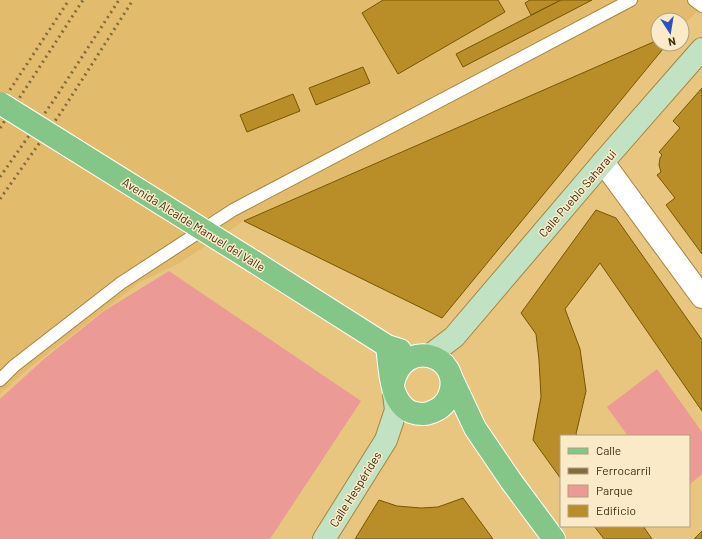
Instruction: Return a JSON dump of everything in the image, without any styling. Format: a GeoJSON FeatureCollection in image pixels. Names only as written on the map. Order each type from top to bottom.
{"type":"FeatureCollection","features":[{"type":"Feature","properties":{"kind":"main road","name":"Avenida Alcalde Manuel del Valle"},"geometry":{"type":"LineString","coordinates":[[0,103],[387,346],[423,355]]}},
{"type":"Feature","properties":{"kind":"main road"},"geometry":{"type":"LineString","coordinates":[[387,346],[393,389],[399,403],[406,409],[416,413],[429,413],[475,428]]}},
{"type":"Feature","properties":{"kind":"main road"},"geometry":{"type":"LineString","coordinates":[[393,389],[395,374],[400,365],[408,359],[423,355],[443,363],[475,428],[511,481],[554,539]]}},
{"type":"Feature","properties":{"kind":"main road"},"geometry":{"type":"LineString","coordinates":[[429,413],[444,406],[449,397],[452,388],[450,375]]}},
{"type":"Feature","properties":{"kind":"street","name":"Calle Pueblo Saharaui"},"geometry":{"type":"LineString","coordinates":[[423,355],[454,337],[603,162],[702,50]]}},
{"type":"Feature","properties":{"kind":"street"},"geometry":{"type":"LineString","coordinates":[[603,162],[702,297]]}},
{"type":"Feature","properties":{"kind":"street"},"geometry":{"type":"LineString","coordinates":[[450,375],[454,337]]}},
{"type":"Feature","properties":{"kind":"street","name":"Calle Hespérides"},"geometry":{"type":"LineString","coordinates":[[324,539],[386,440],[396,410],[393,389]]}},
{"type":"Feature","properties":{"kind":"street","name":"Calle Hespérides"},"geometry":{"type":"LineString","coordinates":[[386,440],[429,413]]}},
{"type":"Feature","properties":{"kind":"lane"},"geometry":{"type":"LineString","coordinates":[[0,380],[14,366],[121,283],[233,210],[631,0]]}},
{"type":"Feature","properties":{"kind":"lane"},"geometry":{"type":"LineString","coordinates":[[694,0],[702,6]]}},
{"type":"Feature","properties":{"kind":"shaded area"},"geometry":{"type":"Polygon","coordinates":[[[0,0],[702,0],[702,6],[690,19],[690,12],[650,12],[650,43],[244,221],[178,264],[140,282],[28,369],[0,394],[0,0]]]}},
{"type":"Feature","properties":{"kind":"green space"},"geometry":{"type":"Polygon","coordinates":[[[169,271],[361,401],[270,539],[0,539],[0,399],[44,359],[104,311],[169,271]]]}},
{"type":"Feature","properties":{"kind":"green space"},"geometry":{"type":"Polygon","coordinates":[[[657,369],[702,432],[702,474],[690,484],[690,435],[627,435],[607,407],[657,369]]]}},
{"type":"Feature","properties":{"kind":"building"},"geometry":{"type":"Polygon","coordinates":[[[383,0],[498,0],[505,12],[398,74],[362,13],[383,0]]]}},
{"type":"Feature","properties":{"kind":"building"},"geometry":{"type":"Polygon","coordinates":[[[530,0],[561,0],[531,15],[525,3],[530,0]]]}},
{"type":"Feature","properties":{"kind":"building"},"geometry":{"type":"Polygon","coordinates":[[[561,0],[592,0],[463,67],[456,54],[561,0]]]}},
{"type":"Feature","properties":{"kind":"building"},"geometry":{"type":"Polygon","coordinates":[[[650,43],[650,52],[660,52],[442,318],[244,221],[650,43]]]}},
{"type":"Feature","properties":{"kind":"building"},"geometry":{"type":"Polygon","coordinates":[[[363,67],[370,83],[316,105],[309,88],[363,67]]]}},
{"type":"Feature","properties":{"kind":"building"},"geometry":{"type":"Polygon","coordinates":[[[702,88],[702,254],[666,205],[675,198],[657,175],[661,172],[659,165],[662,155],[659,152],[680,128],[673,121],[702,88]]]}},
{"type":"Feature","properties":{"kind":"building"},"geometry":{"type":"Polygon","coordinates":[[[293,94],[300,111],[247,132],[240,115],[293,94]]]}},
{"type":"Feature","properties":{"kind":"building"},"geometry":{"type":"Polygon","coordinates":[[[596,210],[616,218],[702,340],[702,411],[600,263],[565,309],[580,349],[586,391],[577,435],[560,435],[560,478],[533,440],[541,397],[539,360],[536,334],[521,313],[596,210]]]}},
{"type":"Feature","properties":{"kind":"building"},"geometry":{"type":"Polygon","coordinates":[[[463,498],[493,539],[355,539],[379,500],[397,506],[421,508],[438,507],[463,498]]]}},
{"type":"Feature","properties":{"kind":"building"},"geometry":{"type":"Polygon","coordinates":[[[595,527],[644,527],[652,539],[604,539],[595,527]]]}},
{"type":"Feature","properties":{"kind":"building"},"geometry":{"type":"Polygon","coordinates":[[[702,531],[702,539],[694,539],[702,531]]]}},
{"type":"Feature","properties":{"kind":"railway"},"geometry":{"type":"LineString","coordinates":[[0,105],[69,0]]}},
{"type":"Feature","properties":{"kind":"railway"},"geometry":{"type":"LineString","coordinates":[[0,128],[83,0]]}},
{"type":"Feature","properties":{"kind":"railway"},"geometry":{"type":"LineString","coordinates":[[0,177],[54,100],[119,0]]}},
{"type":"Feature","properties":{"kind":"railway"},"geometry":{"type":"LineString","coordinates":[[0,199],[62,111],[133,0]]}}]}
